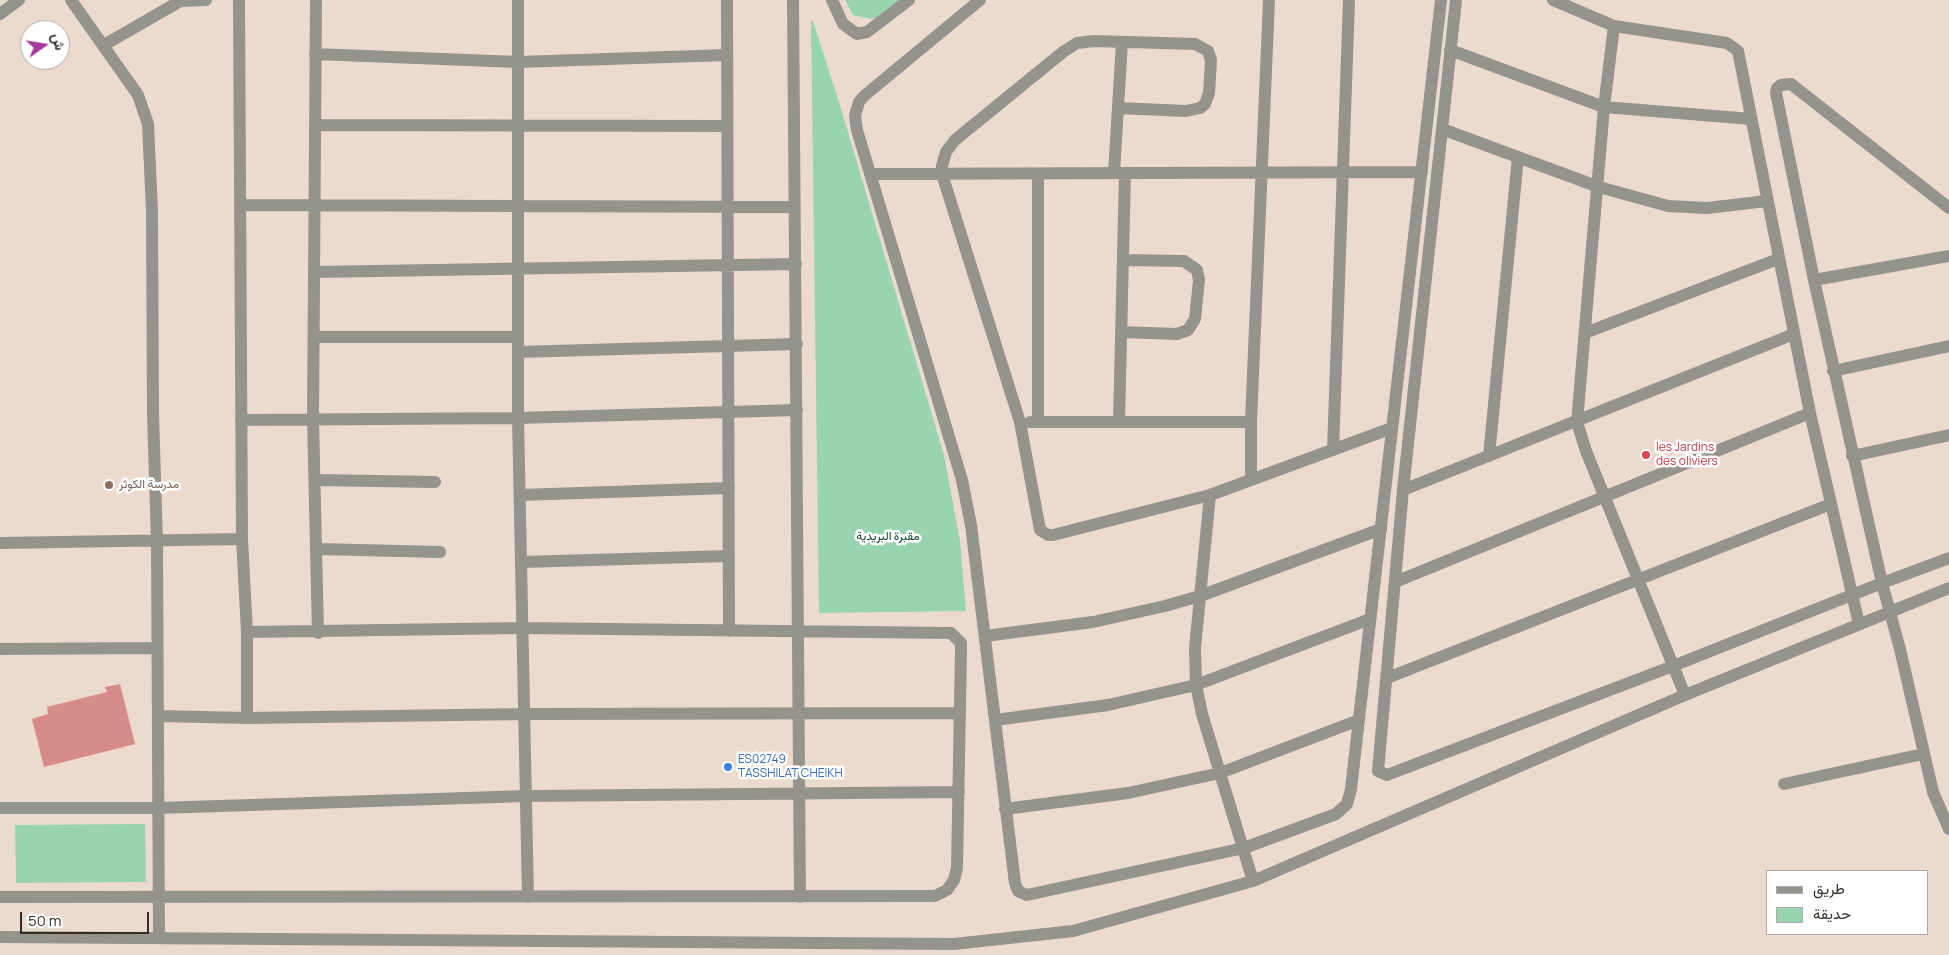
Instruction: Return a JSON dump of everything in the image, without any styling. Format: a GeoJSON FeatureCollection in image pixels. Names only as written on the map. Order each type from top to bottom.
{"type":"FeatureCollection","features":[{"type":"Feature","properties":{"kind":"street"},"geometry":{"type":"LineString","coordinates":[[0,14],[19,0]]}},
{"type":"Feature","properties":{"kind":"street"},"geometry":{"type":"LineString","coordinates":[[71,0],[138,95],[148,124],[152,210],[153,414],[157,542],[156,648],[159,937]]}},
{"type":"Feature","properties":{"kind":"street"},"geometry":{"type":"LineString","coordinates":[[104,45],[181,0],[206,0]]}},
{"type":"Feature","properties":{"kind":"street"},"geometry":{"type":"LineString","coordinates":[[239,0],[242,538],[247,632],[247,718]]}},
{"type":"Feature","properties":{"kind":"street"},"geometry":{"type":"LineString","coordinates":[[316,0],[313,419],[318,633]]}},
{"type":"Feature","properties":{"kind":"street"},"geometry":{"type":"LineString","coordinates":[[518,0],[518,418],[528,896]]}},
{"type":"Feature","properties":{"kind":"street"},"geometry":{"type":"LineString","coordinates":[[728,0],[730,631]]}},
{"type":"Feature","properties":{"kind":"street"},"geometry":{"type":"LineString","coordinates":[[793,0],[793,207],[797,344],[797,712],[800,794],[800,896]]}},
{"type":"Feature","properties":{"kind":"street"},"geometry":{"type":"LineString","coordinates":[[832,0],[842,24],[857,34],[867,32],[909,0]]}},
{"type":"Feature","properties":{"kind":"street"},"geometry":{"type":"LineString","coordinates":[[980,0],[859,102],[856,109],[855,123],[962,480],[985,636],[1015,883],[1018,891],[1027,895],[1244,848],[1342,810],[1350,797],[1441,0]]}},
{"type":"Feature","properties":{"kind":"street"},"geometry":{"type":"LineString","coordinates":[[1251,480],[1251,422],[1269,0]]}},
{"type":"Feature","properties":{"kind":"street"},"geometry":{"type":"LineString","coordinates":[[1333,450],[1349,0]]}},
{"type":"Feature","properties":{"kind":"street"},"geometry":{"type":"LineString","coordinates":[[1456,0],[1403,490],[1377,768],[1384,775],[1673,666],[1949,558]]}},
{"type":"Feature","properties":{"kind":"street"},"geometry":{"type":"LineString","coordinates":[[1553,0],[1614,26],[1732,45],[1740,57],[1778,259],[1810,413],[1860,624]]}},
{"type":"Feature","properties":{"kind":"street"},"geometry":{"type":"LineString","coordinates":[[1614,26],[1604,107],[1599,187],[1577,422],[1685,695]]}},
{"type":"Feature","properties":{"kind":"street"},"geometry":{"type":"LineString","coordinates":[[1118,108],[1186,111],[1200,108],[1208,98],[1211,65],[1208,51],[1200,45],[1122,42],[1086,41],[1070,47],[955,140],[944,159],[942,174],[1020,422],[1038,525],[1048,535],[1210,495],[1392,428]]}},
{"type":"Feature","properties":{"kind":"street"},"geometry":{"type":"LineString","coordinates":[[1119,422],[1123,260],[1118,108],[1122,42]]}},
{"type":"Feature","properties":{"kind":"street"},"geometry":{"type":"LineString","coordinates":[[1450,50],[1604,107],[1751,119]]}},
{"type":"Feature","properties":{"kind":"street"},"geometry":{"type":"LineString","coordinates":[[315,54],[518,62],[727,55]]}},
{"type":"Feature","properties":{"kind":"street"},"geometry":{"type":"LineString","coordinates":[[1949,208],[1791,84],[1780,85],[1776,93],[1852,456],[1923,754],[1933,792],[1949,829]]}},
{"type":"Feature","properties":{"kind":"street"},"geometry":{"type":"LineString","coordinates":[[315,125],[727,126]]}},
{"type":"Feature","properties":{"kind":"street"},"geometry":{"type":"LineString","coordinates":[[1442,129],[1599,187],[1668,206],[1706,208],[1767,201]]}},
{"type":"Feature","properties":{"kind":"street"},"geometry":{"type":"LineString","coordinates":[[1490,456],[1518,157]]}},
{"type":"Feature","properties":{"kind":"street"},"geometry":{"type":"LineString","coordinates":[[870,174],[1422,172]]}},
{"type":"Feature","properties":{"kind":"street"},"geometry":{"type":"LineString","coordinates":[[1038,174],[1038,422]]}},
{"type":"Feature","properties":{"kind":"street"},"geometry":{"type":"LineString","coordinates":[[241,204],[793,207]]}},
{"type":"Feature","properties":{"kind":"street"},"geometry":{"type":"LineString","coordinates":[[1814,280],[1949,256]]}},
{"type":"Feature","properties":{"kind":"street"},"geometry":{"type":"LineString","coordinates":[[1584,334],[1778,259]]}},
{"type":"Feature","properties":{"kind":"street"},"geometry":{"type":"LineString","coordinates":[[1121,332],[1177,334],[1188,330],[1195,319],[1199,280],[1196,270],[1184,261],[1123,260]]}},
{"type":"Feature","properties":{"kind":"street"},"geometry":{"type":"LineString","coordinates":[[314,272],[796,264]]}},
{"type":"Feature","properties":{"kind":"street"},"geometry":{"type":"LineString","coordinates":[[1403,490],[1794,334]]}},
{"type":"Feature","properties":{"kind":"street"},"geometry":{"type":"LineString","coordinates":[[314,337],[518,337]]}},
{"type":"Feature","properties":{"kind":"street"},"geometry":{"type":"LineString","coordinates":[[518,352],[797,344]]}},
{"type":"Feature","properties":{"kind":"street"},"geometry":{"type":"LineString","coordinates":[[1833,371],[1949,346]]}},
{"type":"Feature","properties":{"kind":"street"},"geometry":{"type":"LineString","coordinates":[[242,420],[518,418],[797,410]]}},
{"type":"Feature","properties":{"kind":"street"},"geometry":{"type":"LineString","coordinates":[[1395,582],[1810,413]]}},
{"type":"Feature","properties":{"kind":"street"},"geometry":{"type":"LineString","coordinates":[[1020,422],[1251,422]]}},
{"type":"Feature","properties":{"kind":"street"},"geometry":{"type":"LineString","coordinates":[[1852,456],[1949,435]]}},
{"type":"Feature","properties":{"kind":"street"},"geometry":{"type":"LineString","coordinates":[[315,480],[435,482]]}},
{"type":"Feature","properties":{"kind":"street"},"geometry":{"type":"LineString","coordinates":[[520,494],[729,488]]}},
{"type":"Feature","properties":{"kind":"street"},"geometry":{"type":"LineString","coordinates":[[1210,495],[1194,665],[1196,685],[1202,714],[1253,881]]}},
{"type":"Feature","properties":{"kind":"street"},"geometry":{"type":"LineString","coordinates":[[1386,678],[1831,504]]}},
{"type":"Feature","properties":{"kind":"street"},"geometry":{"type":"LineString","coordinates":[[985,636],[1093,622],[1200,596],[1381,529]]}},
{"type":"Feature","properties":{"kind":"street"},"geometry":{"type":"LineString","coordinates":[[0,543],[157,542],[242,538]]}},
{"type":"Feature","properties":{"kind":"street"},"geometry":{"type":"LineString","coordinates":[[317,549],[440,552]]}},
{"type":"Feature","properties":{"kind":"street"},"geometry":{"type":"LineString","coordinates":[[522,562],[729,556]]}},
{"type":"Feature","properties":{"kind":"street"},"geometry":{"type":"LineString","coordinates":[[0,937],[954,944],[1073,931],[1253,881],[1685,695],[1949,588]]}},
{"type":"Feature","properties":{"kind":"street"},"geometry":{"type":"LineString","coordinates":[[995,720],[1108,705],[1196,685],[1370,619]]}},
{"type":"Feature","properties":{"kind":"street"},"geometry":{"type":"LineString","coordinates":[[0,897],[935,896],[946,890],[954,880],[957,868],[961,643],[951,633],[523,628],[318,633],[247,632]]}},
{"type":"Feature","properties":{"kind":"street"},"geometry":{"type":"LineString","coordinates":[[0,650],[156,648]]}},
{"type":"Feature","properties":{"kind":"street"},"geometry":{"type":"LineString","coordinates":[[158,716],[247,718],[797,712],[959,713]]}},
{"type":"Feature","properties":{"kind":"street"},"geometry":{"type":"LineString","coordinates":[[1006,809],[1128,793],[1220,772],[1359,720]]}},
{"type":"Feature","properties":{"kind":"street"},"geometry":{"type":"LineString","coordinates":[[1784,784],[1923,754]]}},
{"type":"Feature","properties":{"kind":"street"},"geometry":{"type":"LineString","coordinates":[[0,808],[158,808],[527,796],[959,792]]}},
{"type":"Feature","properties":{"kind":"green space"},"geometry":{"type":"Polygon","coordinates":[[[845,0],[901,0],[879,17],[871,19],[853,15],[845,0]]]}},
{"type":"Feature","properties":{"kind":"green space","name":"مقبرة البريدية"},"geometry":{"type":"Polygon","coordinates":[[[811,21],[813,21],[839,102],[944,455],[960,541],[966,611],[819,613],[811,21]]]}},
{"type":"Feature","properties":{"kind":"green space"},"geometry":{"type":"Polygon","coordinates":[[[145,824],[146,882],[16,883],[15,825],[145,824]]]}},
{"type":"Feature","properties":{"kind":"building"},"geometry":{"type":"Polygon","coordinates":[[[120,684],[135,744],[44,767],[32,719],[48,714],[47,707],[107,692],[105,687],[120,684]]]}},
{"type":"Feature","properties":{"kind":"place","name":"les Jardins des oliviers"},"geometry":{"type":"Point","coordinates":[1646,455]}},
{"type":"Feature","properties":{"kind":"place","name":"مدرسة الكوثر"},"geometry":{"type":"Point","coordinates":[109,485]}},
{"type":"Feature","properties":{"kind":"place","name":"ES02749 TASSHILAT CHEIKH"},"geometry":{"type":"Point","coordinates":[728,767]}}]}
